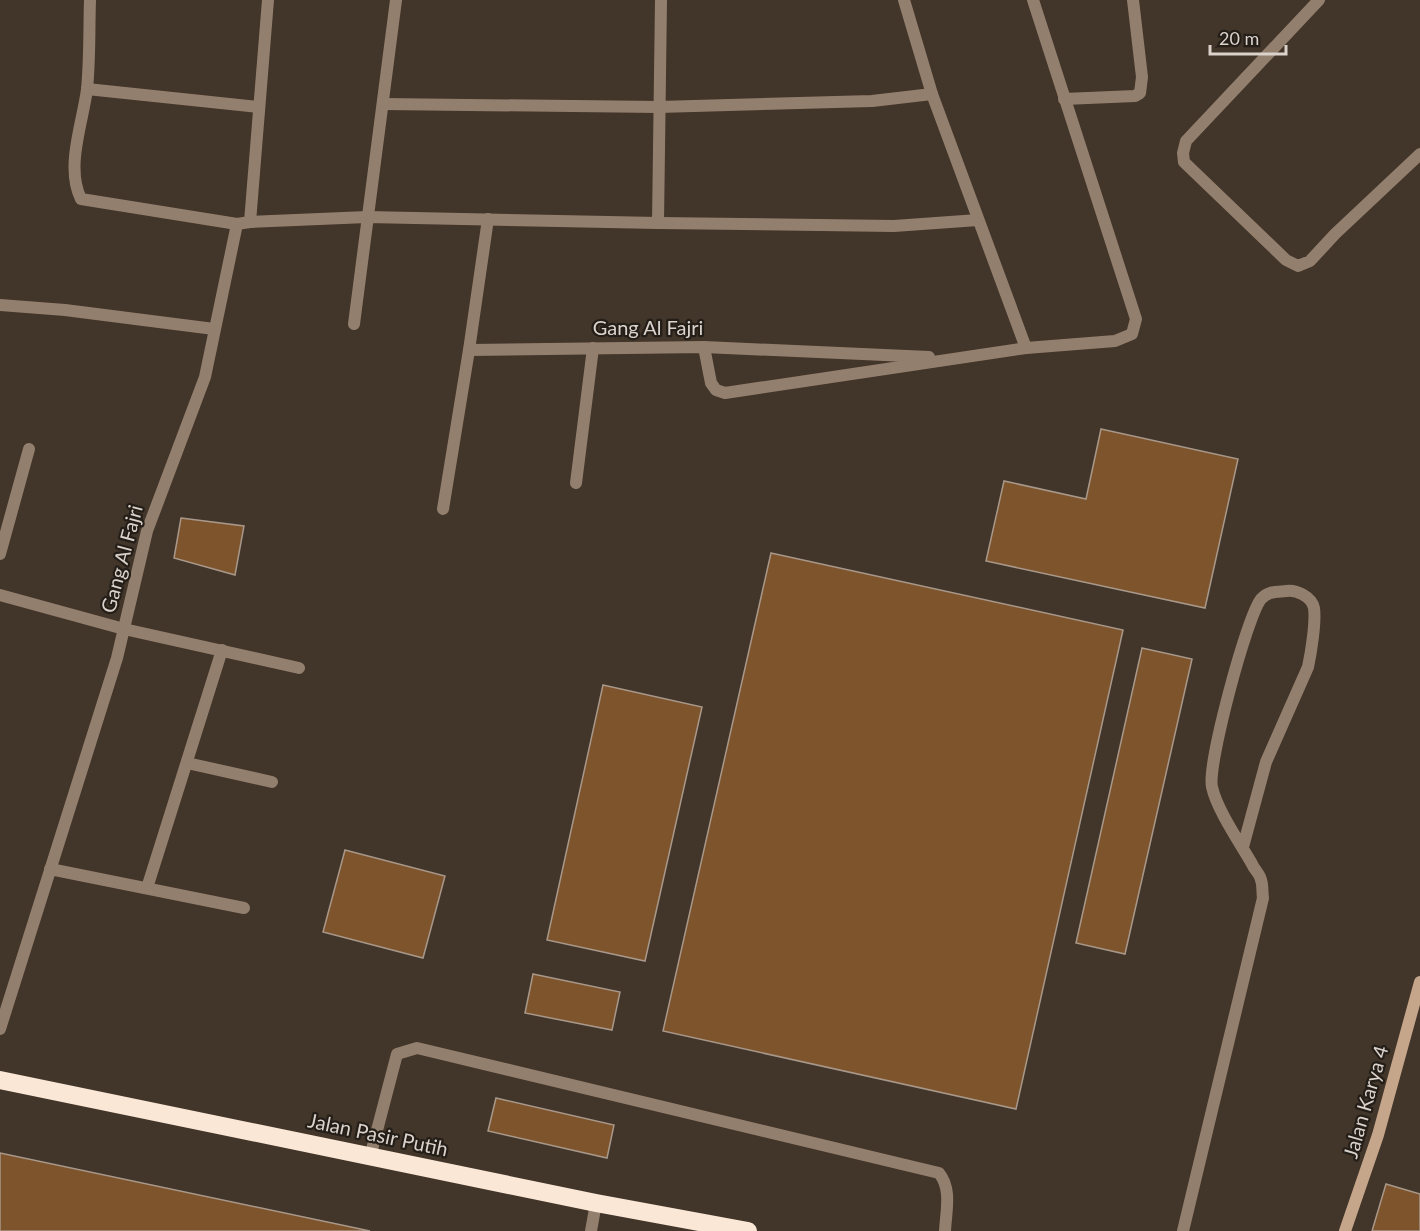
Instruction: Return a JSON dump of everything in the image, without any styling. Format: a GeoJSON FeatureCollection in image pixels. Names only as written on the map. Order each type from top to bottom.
{"type":"FeatureCollection","features":[{"type":"Feature","properties":{"kind":"highway","name":"Jalan Pasir Putih"},"geometry":{"type":"LineString","coordinates":[[0,1080],[596,1203],[748,1231]]}},
{"type":"Feature","properties":{"kind":"main road","name":"Jalan Karya 4"},"geometry":{"type":"LineString","coordinates":[[1346,1231],[1378,1135],[1420,982]]}},
{"type":"Feature","properties":{"kind":"street"},"geometry":{"type":"LineString","coordinates":[[90,0],[87,89],[74,171],[77,191],[81,199],[237,224],[367,217],[894,226],[978,220]]}},
{"type":"Feature","properties":{"kind":"street"},"geometry":{"type":"LineString","coordinates":[[250,222],[268,0]]}},
{"type":"Feature","properties":{"kind":"street"},"geometry":{"type":"LineString","coordinates":[[354,324],[396,0]]}},
{"type":"Feature","properties":{"kind":"street"},"geometry":{"type":"LineString","coordinates":[[658,223],[661,0]]}},
{"type":"Feature","properties":{"kind":"street"},"geometry":{"type":"LineString","coordinates":[[904,0],[932,94],[1026,348]]}},
{"type":"Feature","properties":{"kind":"street"},"geometry":{"type":"LineString","coordinates":[[704,347],[711,383],[716,390],[725,393],[1026,348],[1115,341],[1132,334],[1136,319],[1033,0]]}},
{"type":"Feature","properties":{"kind":"street"},"geometry":{"type":"LineString","coordinates":[[1064,99],[1135,96],[1140,93],[1142,77],[1133,0]]}},
{"type":"Feature","properties":{"kind":"street"},"geometry":{"type":"LineString","coordinates":[[1319,0],[1186,141],[1183,153],[1184,162],[1286,260],[1298,266],[1310,261],[1335,234],[1420,154]]}},
{"type":"Feature","properties":{"kind":"street"},"geometry":{"type":"LineString","coordinates":[[87,89],[260,107]]}},
{"type":"Feature","properties":{"kind":"street"},"geometry":{"type":"LineString","coordinates":[[383,104],[659,107],[872,101],[932,94]]}},
{"type":"Feature","properties":{"kind":"street"},"geometry":{"type":"LineString","coordinates":[[443,509],[488,219]]}},
{"type":"Feature","properties":{"kind":"street","name":"Gang Al Fajri"},"geometry":{"type":"LineString","coordinates":[[0,1029],[117,658],[147,531],[205,376],[237,224]]}},
{"type":"Feature","properties":{"kind":"street"},"geometry":{"type":"LineString","coordinates":[[0,305],[65,310],[214,329]]}},
{"type":"Feature","properties":{"kind":"street","name":"Gang Al Fajri"},"geometry":{"type":"LineString","coordinates":[[469,350],[704,347],[958,358]]}},
{"type":"Feature","properties":{"kind":"street"},"geometry":{"type":"LineString","coordinates":[[576,483],[593,348]]}},
{"type":"Feature","properties":{"kind":"street"},"geometry":{"type":"LineString","coordinates":[[0,554],[29,449]]}},
{"type":"Feature","properties":{"kind":"street"},"geometry":{"type":"LineString","coordinates":[[1183,1231],[1263,898],[1261,879],[1243,848],[1218,804],[1212,787],[1216,743],[1242,649],[1259,601],[1267,593],[1291,590],[1310,599],[1314,608],[1311,653],[1308,667],[1266,762],[1243,848]]}},
{"type":"Feature","properties":{"kind":"street"},"geometry":{"type":"LineString","coordinates":[[0,595],[124,629],[299,668]]}},
{"type":"Feature","properties":{"kind":"street"},"geometry":{"type":"LineString","coordinates":[[147,888],[222,650]]}},
{"type":"Feature","properties":{"kind":"street"},"geometry":{"type":"LineString","coordinates":[[187,763],[272,782]]}},
{"type":"Feature","properties":{"kind":"street"},"geometry":{"type":"LineString","coordinates":[[50,869],[244,908]]}},
{"type":"Feature","properties":{"kind":"street"},"geometry":{"type":"LineString","coordinates":[[370,1156],[397,1054],[417,1048],[939,1173],[946,1182],[945,1231]]}},
{"type":"Feature","properties":{"kind":"street"},"geometry":{"type":"LineString","coordinates":[[591,1231],[596,1203]]}},
{"type":"Feature","properties":{"kind":"building"},"geometry":{"type":"Polygon","coordinates":[[[1101,429],[1238,459],[1205,608],[986,561],[1004,481],[1086,499],[1101,429]]]}},
{"type":"Feature","properties":{"kind":"building"},"geometry":{"type":"Polygon","coordinates":[[[181,518],[244,526],[235,575],[174,558],[181,518]]]}},
{"type":"Feature","properties":{"kind":"building"},"geometry":{"type":"Polygon","coordinates":[[[771,553],[1123,630],[1016,1109],[663,1031],[771,553]]]}},
{"type":"Feature","properties":{"kind":"building"},"geometry":{"type":"Polygon","coordinates":[[[1142,648],[1192,659],[1125,954],[1076,943],[1142,648]]]}},
{"type":"Feature","properties":{"kind":"building"},"geometry":{"type":"Polygon","coordinates":[[[603,685],[702,707],[645,961],[547,940],[603,685]]]}},
{"type":"Feature","properties":{"kind":"building"},"geometry":{"type":"Polygon","coordinates":[[[345,850],[445,876],[423,958],[323,932],[345,850]]]}},
{"type":"Feature","properties":{"kind":"building"},"geometry":{"type":"Polygon","coordinates":[[[533,974],[620,992],[612,1030],[525,1013],[533,974]]]}},
{"type":"Feature","properties":{"kind":"building"},"geometry":{"type":"Polygon","coordinates":[[[496,1098],[614,1125],[607,1158],[488,1131],[496,1098]]]}},
{"type":"Feature","properties":{"kind":"building"},"geometry":{"type":"Polygon","coordinates":[[[0,1153],[370,1231],[0,1231],[0,1153]]]}},
{"type":"Feature","properties":{"kind":"building"},"geometry":{"type":"Polygon","coordinates":[[[1386,1184],[1420,1194],[1420,1231],[1372,1231],[1386,1184]]]}}]}
